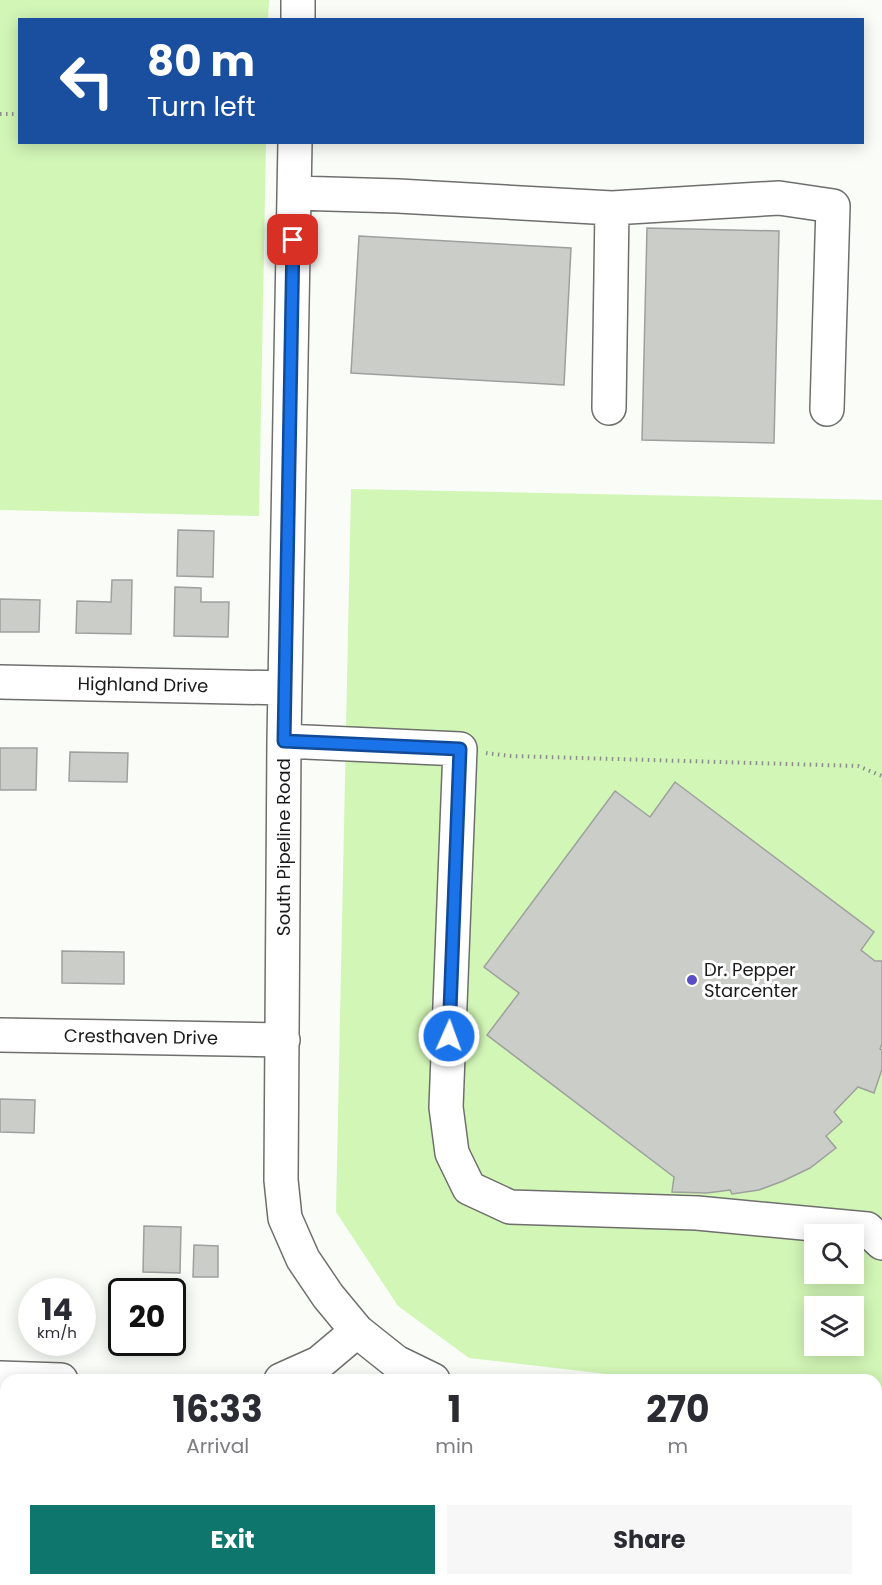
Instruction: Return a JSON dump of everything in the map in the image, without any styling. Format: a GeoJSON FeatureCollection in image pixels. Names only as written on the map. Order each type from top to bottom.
{"type":"FeatureCollection","features":[{"type":"Feature","properties":{"kind":"street"},"geometry":{"type":"LineString","coordinates":[[298,0],[298,18]]}},
{"type":"Feature","properties":{"kind":"street","name":"South Pipeline Road"},"geometry":{"type":"LineString","coordinates":[[295,144],[284,741],[281,1180],[285,1218],[303,1259],[328,1296],[357,1331],[396,1362],[421,1374]]}},
{"type":"Feature","properties":{"kind":"street"},"geometry":{"type":"LineString","coordinates":[[294,193],[398,196],[612,208],[779,198],[832,206],[827,409]]}},
{"type":"Feature","properties":{"kind":"street"},"geometry":{"type":"LineString","coordinates":[[609,408],[612,208]]}},
{"type":"Feature","properties":{"kind":"street","name":"Highland Drive"},"geometry":{"type":"LineString","coordinates":[[0,682],[285,688]]}},
{"type":"Feature","properties":{"kind":"street"},"geometry":{"type":"LineString","coordinates":[[284,741],[460,749],[446,1107],[452,1153],[469,1188],[510,1207],[697,1213],[867,1228],[882,1243]]}},
{"type":"Feature","properties":{"kind":"street","name":"Cresthaven Drive"},"geometry":{"type":"LineString","coordinates":[[0,1035],[282,1040]]}},
{"type":"Feature","properties":{"kind":"street"},"geometry":{"type":"LineString","coordinates":[[294,1374],[319,1363],[357,1331]]}},
{"type":"Feature","properties":{"kind":"path"},"geometry":{"type":"LineString","coordinates":[[0,114],[18,114]]}},
{"type":"Feature","properties":{"kind":"path"},"geometry":{"type":"LineString","coordinates":[[460,749],[511,756],[858,766],[882,776]]}},
{"type":"Feature","properties":{"kind":"green space"},"geometry":{"type":"Polygon","coordinates":[[[0,0],[269,0],[268,18],[18,18],[18,144],[266,144],[259,516],[0,510],[0,0]]]}},
{"type":"Feature","properties":{"kind":"green space"},"geometry":{"type":"Polygon","coordinates":[[[351,489],[882,500],[882,1374],[606,1374],[469,1358],[398,1306],[336,1212],[351,489]]]}},
{"type":"Feature","properties":{"kind":"building"},"geometry":{"type":"Polygon","coordinates":[[[647,228],[779,231],[774,443],[642,440],[647,228]]]}},
{"type":"Feature","properties":{"kind":"building"},"geometry":{"type":"Polygon","coordinates":[[[359,236],[571,248],[564,385],[351,373],[359,236]]]}},
{"type":"Feature","properties":{"kind":"building"},"geometry":{"type":"Polygon","coordinates":[[[178,530],[214,531],[213,577],[177,576],[178,530]]]}},
{"type":"Feature","properties":{"kind":"building"},"geometry":{"type":"Polygon","coordinates":[[[112,580],[132,580],[131,634],[76,633],[77,601],[111,602],[112,580]]]}},
{"type":"Feature","properties":{"kind":"building"},"geometry":{"type":"Polygon","coordinates":[[[175,587],[201,588],[201,602],[229,602],[228,637],[174,636],[175,587]]]}},
{"type":"Feature","properties":{"kind":"building"},"geometry":{"type":"Polygon","coordinates":[[[0,599],[40,600],[39,632],[0,632],[0,599]]]}},
{"type":"Feature","properties":{"kind":"building"},"geometry":{"type":"Polygon","coordinates":[[[0,748],[37,748],[36,790],[0,790],[0,748]]]}},
{"type":"Feature","properties":{"kind":"building"},"geometry":{"type":"Polygon","coordinates":[[[70,752],[128,753],[127,782],[69,781],[70,752]]]}},
{"type":"Feature","properties":{"kind":"building","name":"Dr. Pepper Starcenter"},"geometry":{"type":"Polygon","coordinates":[[[675,782],[874,932],[861,950],[875,961],[882,961],[882,1044],[880,1049],[882,1050],[882,1069],[874,1093],[858,1087],[834,1112],[842,1122],[826,1136],[836,1148],[810,1168],[759,1190],[732,1194],[730,1190],[707,1193],[672,1192],[674,1177],[487,1035],[519,993],[484,967],[615,791],[650,817],[675,782]]]}},
{"type":"Feature","properties":{"kind":"building"},"geometry":{"type":"Polygon","coordinates":[[[62,951],[124,952],[124,984],[62,983],[62,951]]]}},
{"type":"Feature","properties":{"kind":"building"},"geometry":{"type":"Polygon","coordinates":[[[0,1099],[35,1100],[34,1133],[0,1132],[0,1099]]]}},
{"type":"Feature","properties":{"kind":"building"},"geometry":{"type":"Polygon","coordinates":[[[144,1226],[181,1227],[180,1273],[143,1272],[144,1226]]]}},
{"type":"Feature","properties":{"kind":"building"},"geometry":{"type":"Polygon","coordinates":[[[194,1245],[218,1246],[218,1277],[193,1277],[194,1245]]]}},
{"type":"Feature","properties":{"kind":"place","name":"Dr. Pepper Starcenter"},"geometry":{"type":"Point","coordinates":[692,980]}},
{"type":"Feature","properties":{"kind":"route"},"geometry":{"type":"LineString","coordinates":[[293,240],[284,741],[460,749],[449,1036]]}}]}
